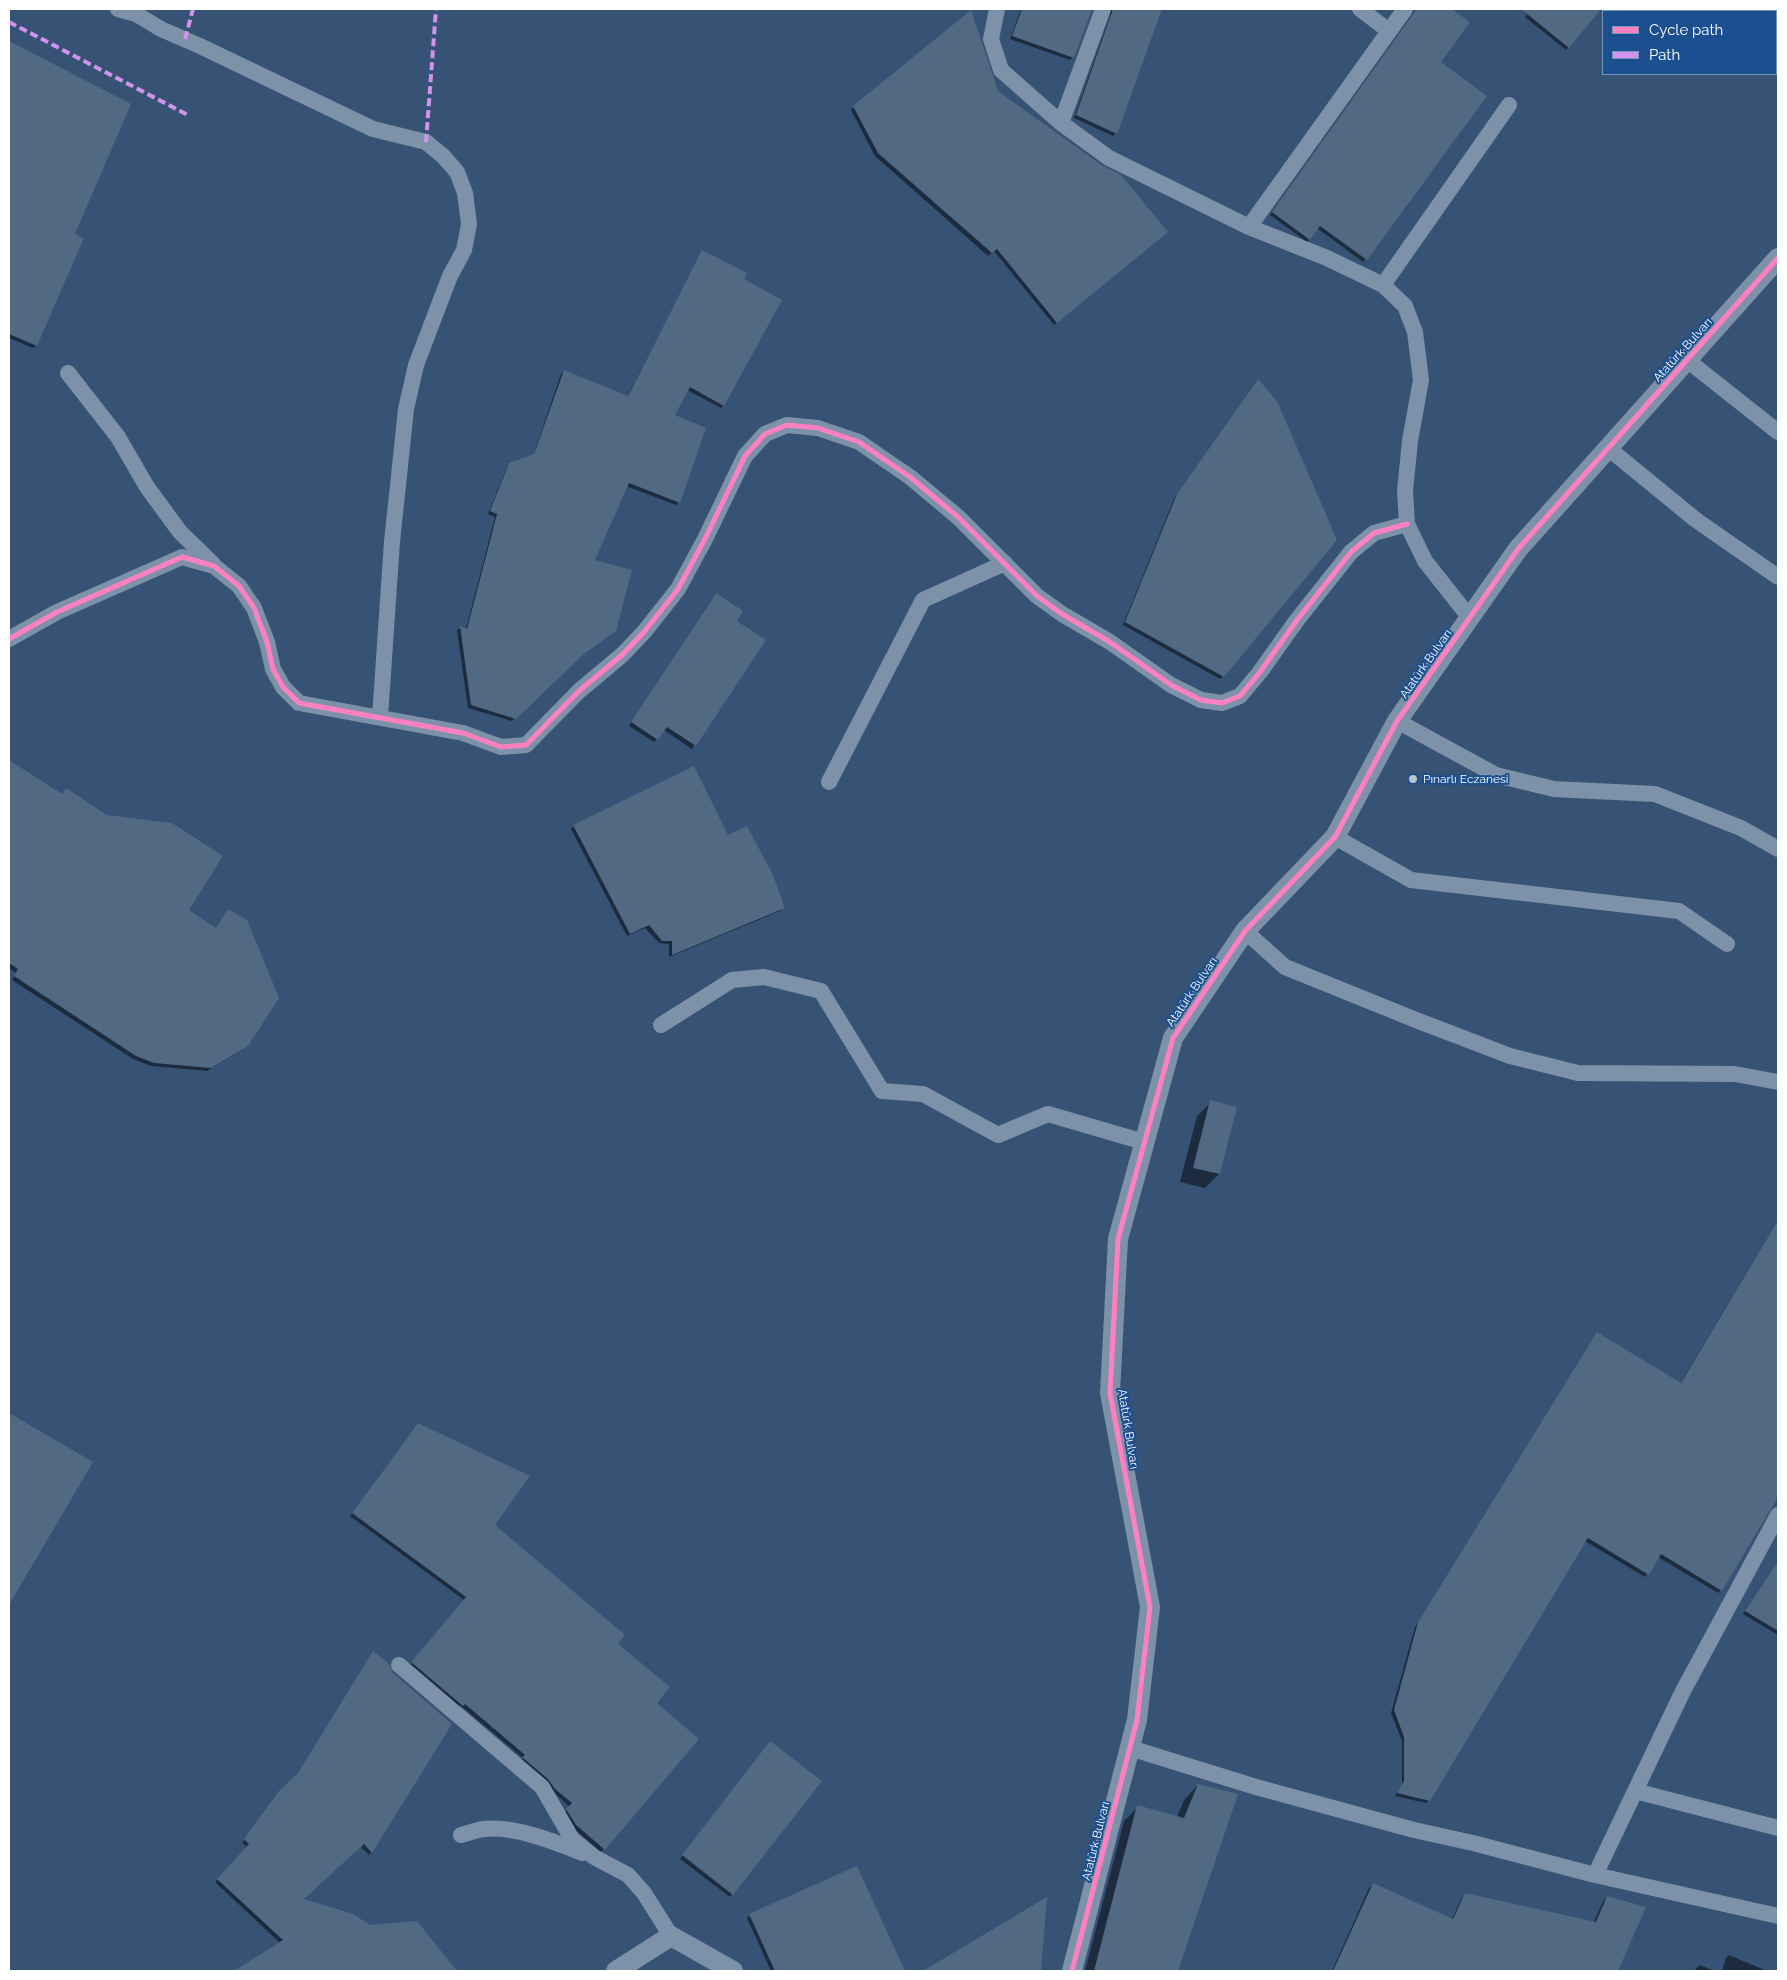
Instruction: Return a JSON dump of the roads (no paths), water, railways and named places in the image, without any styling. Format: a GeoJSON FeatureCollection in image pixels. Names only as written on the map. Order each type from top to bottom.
{"type":"FeatureCollection","features":[{"type":"Feature","properties":{"kind":"street"},"geometry":{"type":"LineString","coordinates":[[118,9],[136,14],[161,29],[373,129],[426,142],[458,172],[465,193],[469,224],[464,250],[450,276],[416,364],[406,409],[392,542],[380,717]]}},
{"type":"Feature","properties":{"kind":"street"},"geometry":{"type":"LineString","coordinates":[[997,9],[991,39],[1001,70],[1061,123],[1109,158],[1249,227],[1327,258],[1383,285],[1405,306],[1416,332],[1421,380],[1410,441],[1406,481],[1407,524],[1425,561],[1470,618]]}},
{"type":"Feature","properties":{"kind":"street"},"geometry":{"type":"LineString","coordinates":[[1061,123],[1103,9]]}},
{"type":"Feature","properties":{"kind":"street"},"geometry":{"type":"LineString","coordinates":[[1360,9],[1389,31]]}},
{"type":"Feature","properties":{"kind":"street"},"geometry":{"type":"LineString","coordinates":[[1249,227],[1405,9]]}},
{"type":"Feature","properties":{"kind":"street"},"geometry":{"type":"LineString","coordinates":[[1383,285],[1509,105]]}},
{"type":"Feature","properties":{"kind":"street","name":"Atatürk Bulvarı"},"geometry":{"type":"LineString","coordinates":[[1072,1971],[1137,1720],[1150,1607],[1110,1393],[1118,1239],[1174,1038],[1245,931],[1336,837],[1397,721],[1518,549],[1778,258]]}},
{"type":"Feature","properties":{"kind":"street"},"geometry":{"type":"LineString","coordinates":[[1687,360],[1778,432]]}},
{"type":"Feature","properties":{"kind":"street"},"geometry":{"type":"LineString","coordinates":[[68,373],[118,437],[147,487],[180,532],[214,566],[239,586],[254,608],[267,642],[273,669],[283,687],[299,703],[463,733],[501,747],[526,745],[579,691],[622,655],[644,632],[678,589],[706,538],[745,456],[765,434],[787,425],[818,428],[859,442],[910,476],[958,517],[1037,596],[1062,614],[1110,642],[1171,685],[1201,700],[1222,703],[1240,696],[1351,552],[1374,533],[1407,524]]}},
{"type":"Feature","properties":{"kind":"street"},"geometry":{"type":"LineString","coordinates":[[1608,448],[1696,520],[1778,577]]}},
{"type":"Feature","properties":{"kind":"street"},"geometry":{"type":"LineString","coordinates":[[9,639],[57,612],[182,557],[214,566]]}},
{"type":"Feature","properties":{"kind":"street"},"geometry":{"type":"LineString","coordinates":[[829,782],[923,600],[1005,563]]}},
{"type":"Feature","properties":{"kind":"street"},"geometry":{"type":"LineString","coordinates":[[1397,721],[1496,775],[1554,789],[1655,794],[1741,828],[1778,849]]}},
{"type":"Feature","properties":{"kind":"street"},"geometry":{"type":"LineString","coordinates":[[1336,837],[1410,880],[1679,912],[1727,944]]}},
{"type":"Feature","properties":{"kind":"street"},"geometry":{"type":"LineString","coordinates":[[1245,931],[1285,967],[1510,1056],[1578,1073],[1735,1074],[1778,1082]]}},
{"type":"Feature","properties":{"kind":"street"},"geometry":{"type":"LineString","coordinates":[[661,1025],[732,980],[764,977],[821,991],[882,1090],[924,1094],[998,1135],[1048,1114],[1144,1142]]}},
{"type":"Feature","properties":{"kind":"street"},"geometry":{"type":"LineString","coordinates":[[1595,1875],[1682,1693],[1778,1515]]}},
{"type":"Feature","properties":{"kind":"street"},"geometry":{"type":"LineString","coordinates":[[399,1665],[542,1787],[572,1839],[594,1857]]}},
{"type":"Feature","properties":{"kind":"street"},"geometry":{"type":"LineString","coordinates":[[1130,1748],[1256,1787],[1414,1830],[1473,1843],[1595,1875],[1778,1916]]}},
{"type":"Feature","properties":{"kind":"street"},"geometry":{"type":"LineString","coordinates":[[1635,1792],[1778,1828]]}},
{"type":"Feature","properties":{"kind":"street"},"geometry":{"type":"LineString","coordinates":[[461,1835],[484,1829],[512,1831],[547,1838],[594,1857],[628,1875],[644,1893],[672,1936],[733,1971]]}},
{"type":"Feature","properties":{"kind":"street"},"geometry":{"type":"LineString","coordinates":[[616,1971],[672,1936]]}},
{"type":"Feature","properties":{"kind":"place","name":"Pınarlı Eczanesi"},"geometry":{"type":"Point","coordinates":[1413,779]}}]}
